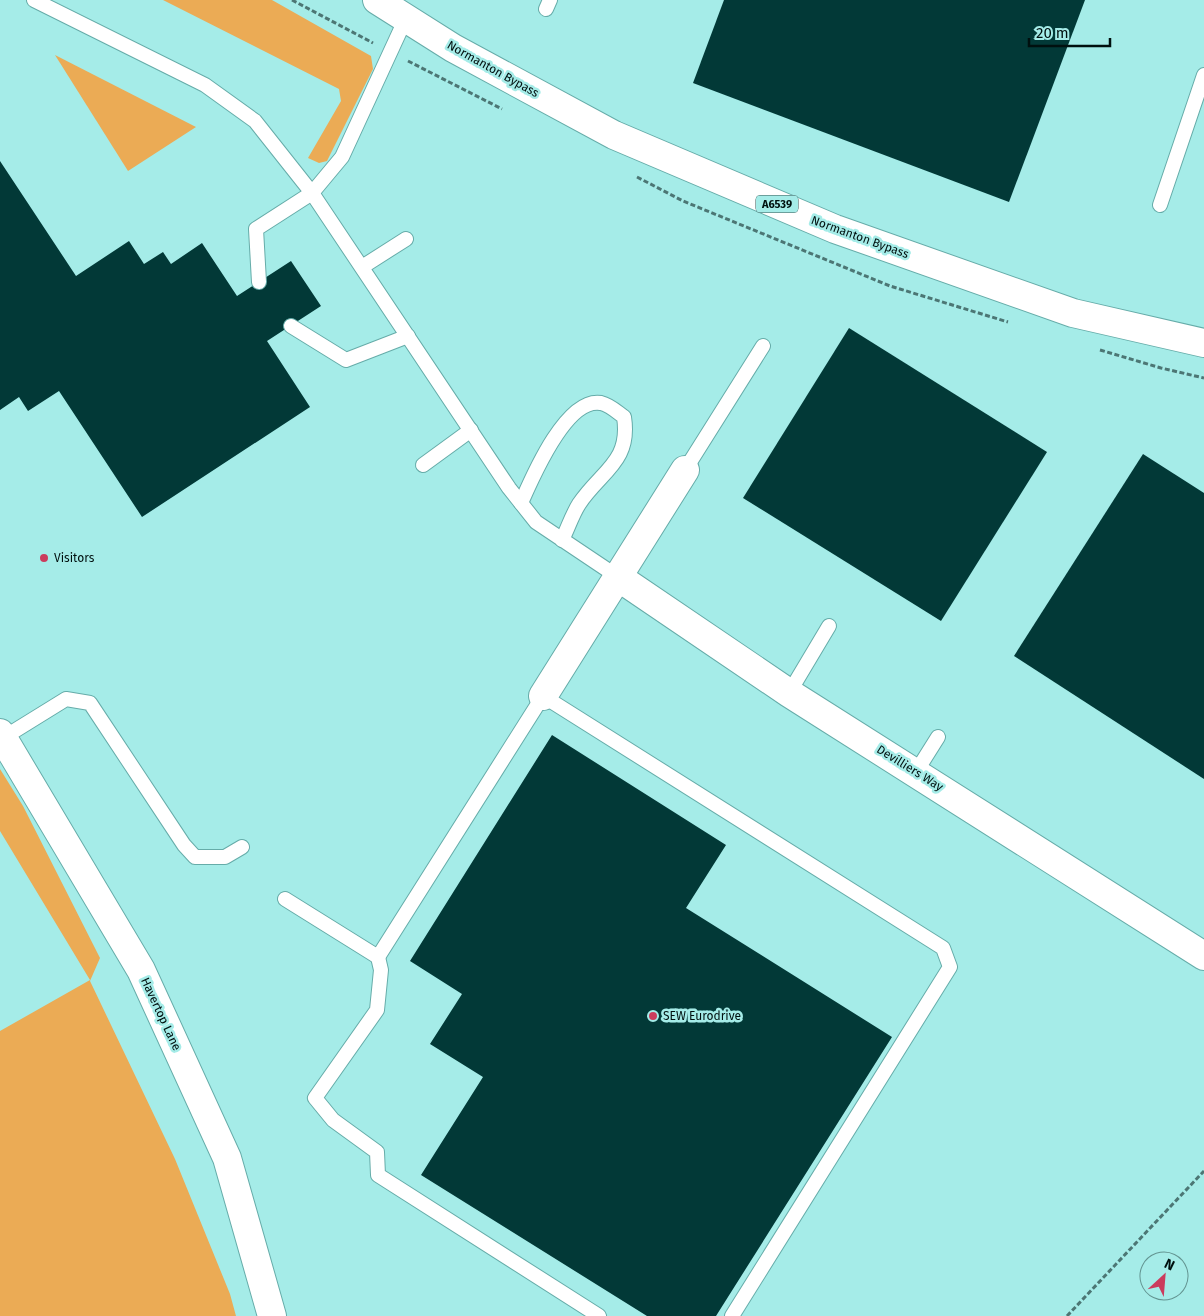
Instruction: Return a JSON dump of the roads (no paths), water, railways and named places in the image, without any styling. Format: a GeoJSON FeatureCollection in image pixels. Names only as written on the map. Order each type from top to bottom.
{"type":"FeatureCollection","features":[{"type":"Feature","properties":{"kind":"main road","name":"Normanton Bypass"},"geometry":{"type":"LineString","coordinates":[[377,0],[453,48],[614,135],[835,229],[1073,313],[1204,343]]}},
{"type":"Feature","properties":{"kind":"main road"},"geometry":{"type":"LineString","coordinates":[[543,696],[685,470]]}},
{"type":"Feature","properties":{"kind":"main road","name":"Devilliers Way"},"geometry":{"type":"LineString","coordinates":[[618,577],[789,693],[1204,956]]}},
{"type":"Feature","properties":{"kind":"main road","name":"Havertop Lane"},"geometry":{"type":"LineString","coordinates":[[1,736],[141,970],[227,1158],[272,1316]]}},
{"type":"Feature","properties":{"kind":"lane"},"geometry":{"type":"LineString","coordinates":[[34,0],[205,85],[255,121],[312,193],[471,430],[536,522],[618,577]]}},
{"type":"Feature","properties":{"kind":"lane"},"geometry":{"type":"LineString","coordinates":[[259,282],[256,229],[312,193],[342,157],[406,18]]}},
{"type":"Feature","properties":{"kind":"lane"},"geometry":{"type":"LineString","coordinates":[[1160,205],[1204,75]]}},
{"type":"Feature","properties":{"kind":"lane"},"geometry":{"type":"LineString","coordinates":[[362,267],[406,239]]}},
{"type":"Feature","properties":{"kind":"lane"},"geometry":{"type":"LineString","coordinates":[[291,326],[346,360],[408,336]]}},
{"type":"Feature","properties":{"kind":"lane"},"geometry":{"type":"LineString","coordinates":[[685,470],[763,346]]}},
{"type":"Feature","properties":{"kind":"lane"},"geometry":{"type":"LineString","coordinates":[[521,503],[543,455],[569,419],[582,408],[599,403],[612,408],[624,417],[627,434],[622,453],[579,504],[562,540]]}},
{"type":"Feature","properties":{"kind":"lane"},"geometry":{"type":"LineString","coordinates":[[423,465],[471,430]]}},
{"type":"Feature","properties":{"kind":"lane"},"geometry":{"type":"LineString","coordinates":[[789,693],[829,626]]}},
{"type":"Feature","properties":{"kind":"lane"},"geometry":{"type":"LineString","coordinates":[[598,1316],[378,1175],[377,1152],[333,1120],[315,1098],[377,1010],[380,970],[378,957],[543,696],[943,948],[950,967],[732,1316]]}},
{"type":"Feature","properties":{"kind":"lane"},"geometry":{"type":"LineString","coordinates":[[1,736],[66,699],[90,703],[184,845],[195,857],[225,857],[242,847]]}},
{"type":"Feature","properties":{"kind":"lane"},"geometry":{"type":"LineString","coordinates":[[916,772],[938,737]]}},
{"type":"Feature","properties":{"kind":"lane"},"geometry":{"type":"LineString","coordinates":[[285,899],[378,957]]}},
{"type":"Feature","properties":{"kind":"place","name":"Visitors"},"geometry":{"type":"Point","coordinates":[44,558]}},
{"type":"Feature","properties":{"kind":"place","name":"SEW Eurodrive"},"geometry":{"type":"Point","coordinates":[653,1016]}}]}
